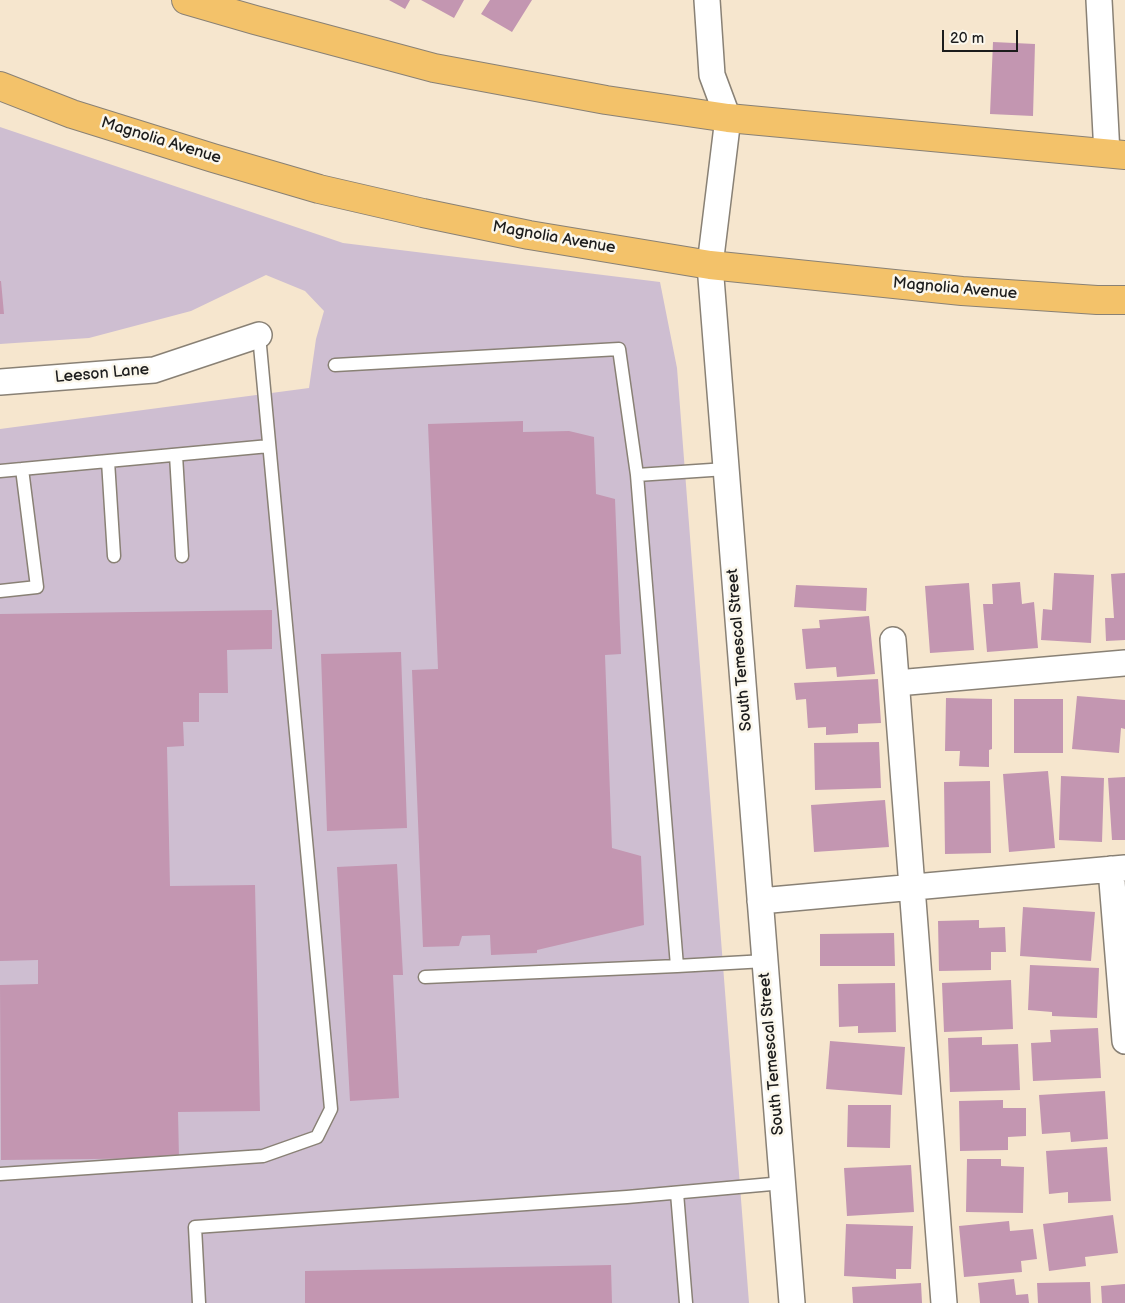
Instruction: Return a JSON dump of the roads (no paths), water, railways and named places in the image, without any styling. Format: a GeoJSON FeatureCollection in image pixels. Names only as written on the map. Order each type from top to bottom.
{"type":"FeatureCollection","features":[{"type":"Feature","properties":{"kind":"main road"},"geometry":{"type":"LineString","coordinates":[[186,0],[434,68],[606,100],[728,118],[1116,154]]}},
{"type":"Feature","properties":{"kind":"main road","name":"Magnolia Avenue"},"geometry":{"type":"LineString","coordinates":[[0,86],[81,116],[319,189],[529,235],[710,265],[962,291],[1097,300],[1125,300]]}},
{"type":"Feature","properties":{"kind":"street","name":"South Temescal Street"},"geometry":{"type":"LineString","coordinates":[[708,0],[712,75],[728,118],[710,265],[792,1303]]}},
{"type":"Feature","properties":{"kind":"street"},"geometry":{"type":"LineString","coordinates":[[1099,0],[1116,154]]}},
{"type":"Feature","properties":{"kind":"street","name":"Leeson Lane"},"geometry":{"type":"LineString","coordinates":[[0,382],[154,370],[259,335]]}},
{"type":"Feature","properties":{"kind":"street"},"geometry":{"type":"LineString","coordinates":[[893,640],[944,1303]]}},
{"type":"Feature","properties":{"kind":"street"},"geometry":{"type":"LineString","coordinates":[[897,683],[1125,663]]}},
{"type":"Feature","properties":{"kind":"street"},"geometry":{"type":"LineString","coordinates":[[760,900],[1118,869],[1125,1041]]}},
{"type":"Feature","properties":{"kind":"lane"},"geometry":{"type":"LineString","coordinates":[[0,1174],[263,1156],[318,1136],[331,1109],[259,335]]}},
{"type":"Feature","properties":{"kind":"lane"},"geometry":{"type":"LineString","coordinates":[[336,365],[618,349],[637,475],[677,966]]}},
{"type":"Feature","properties":{"kind":"lane"},"geometry":{"type":"LineString","coordinates":[[0,471],[269,446]]}},
{"type":"Feature","properties":{"kind":"lane"},"geometry":{"type":"LineString","coordinates":[[176,455],[182,556]]}},
{"type":"Feature","properties":{"kind":"lane"},"geometry":{"type":"LineString","coordinates":[[108,461],[114,556]]}},
{"type":"Feature","properties":{"kind":"lane"},"geometry":{"type":"LineString","coordinates":[[0,591],[37,587],[22,469]]}},
{"type":"Feature","properties":{"kind":"lane"},"geometry":{"type":"LineString","coordinates":[[637,475],[726,469]]}},
{"type":"Feature","properties":{"kind":"lane"},"geometry":{"type":"LineString","coordinates":[[425,977],[765,961]]}},
{"type":"Feature","properties":{"kind":"lane"},"geometry":{"type":"LineString","coordinates":[[199,1303],[195,1227],[617,1198],[782,1183]]}},
{"type":"Feature","properties":{"kind":"lane"},"geometry":{"type":"LineString","coordinates":[[677,1193],[686,1303]]}}]}
